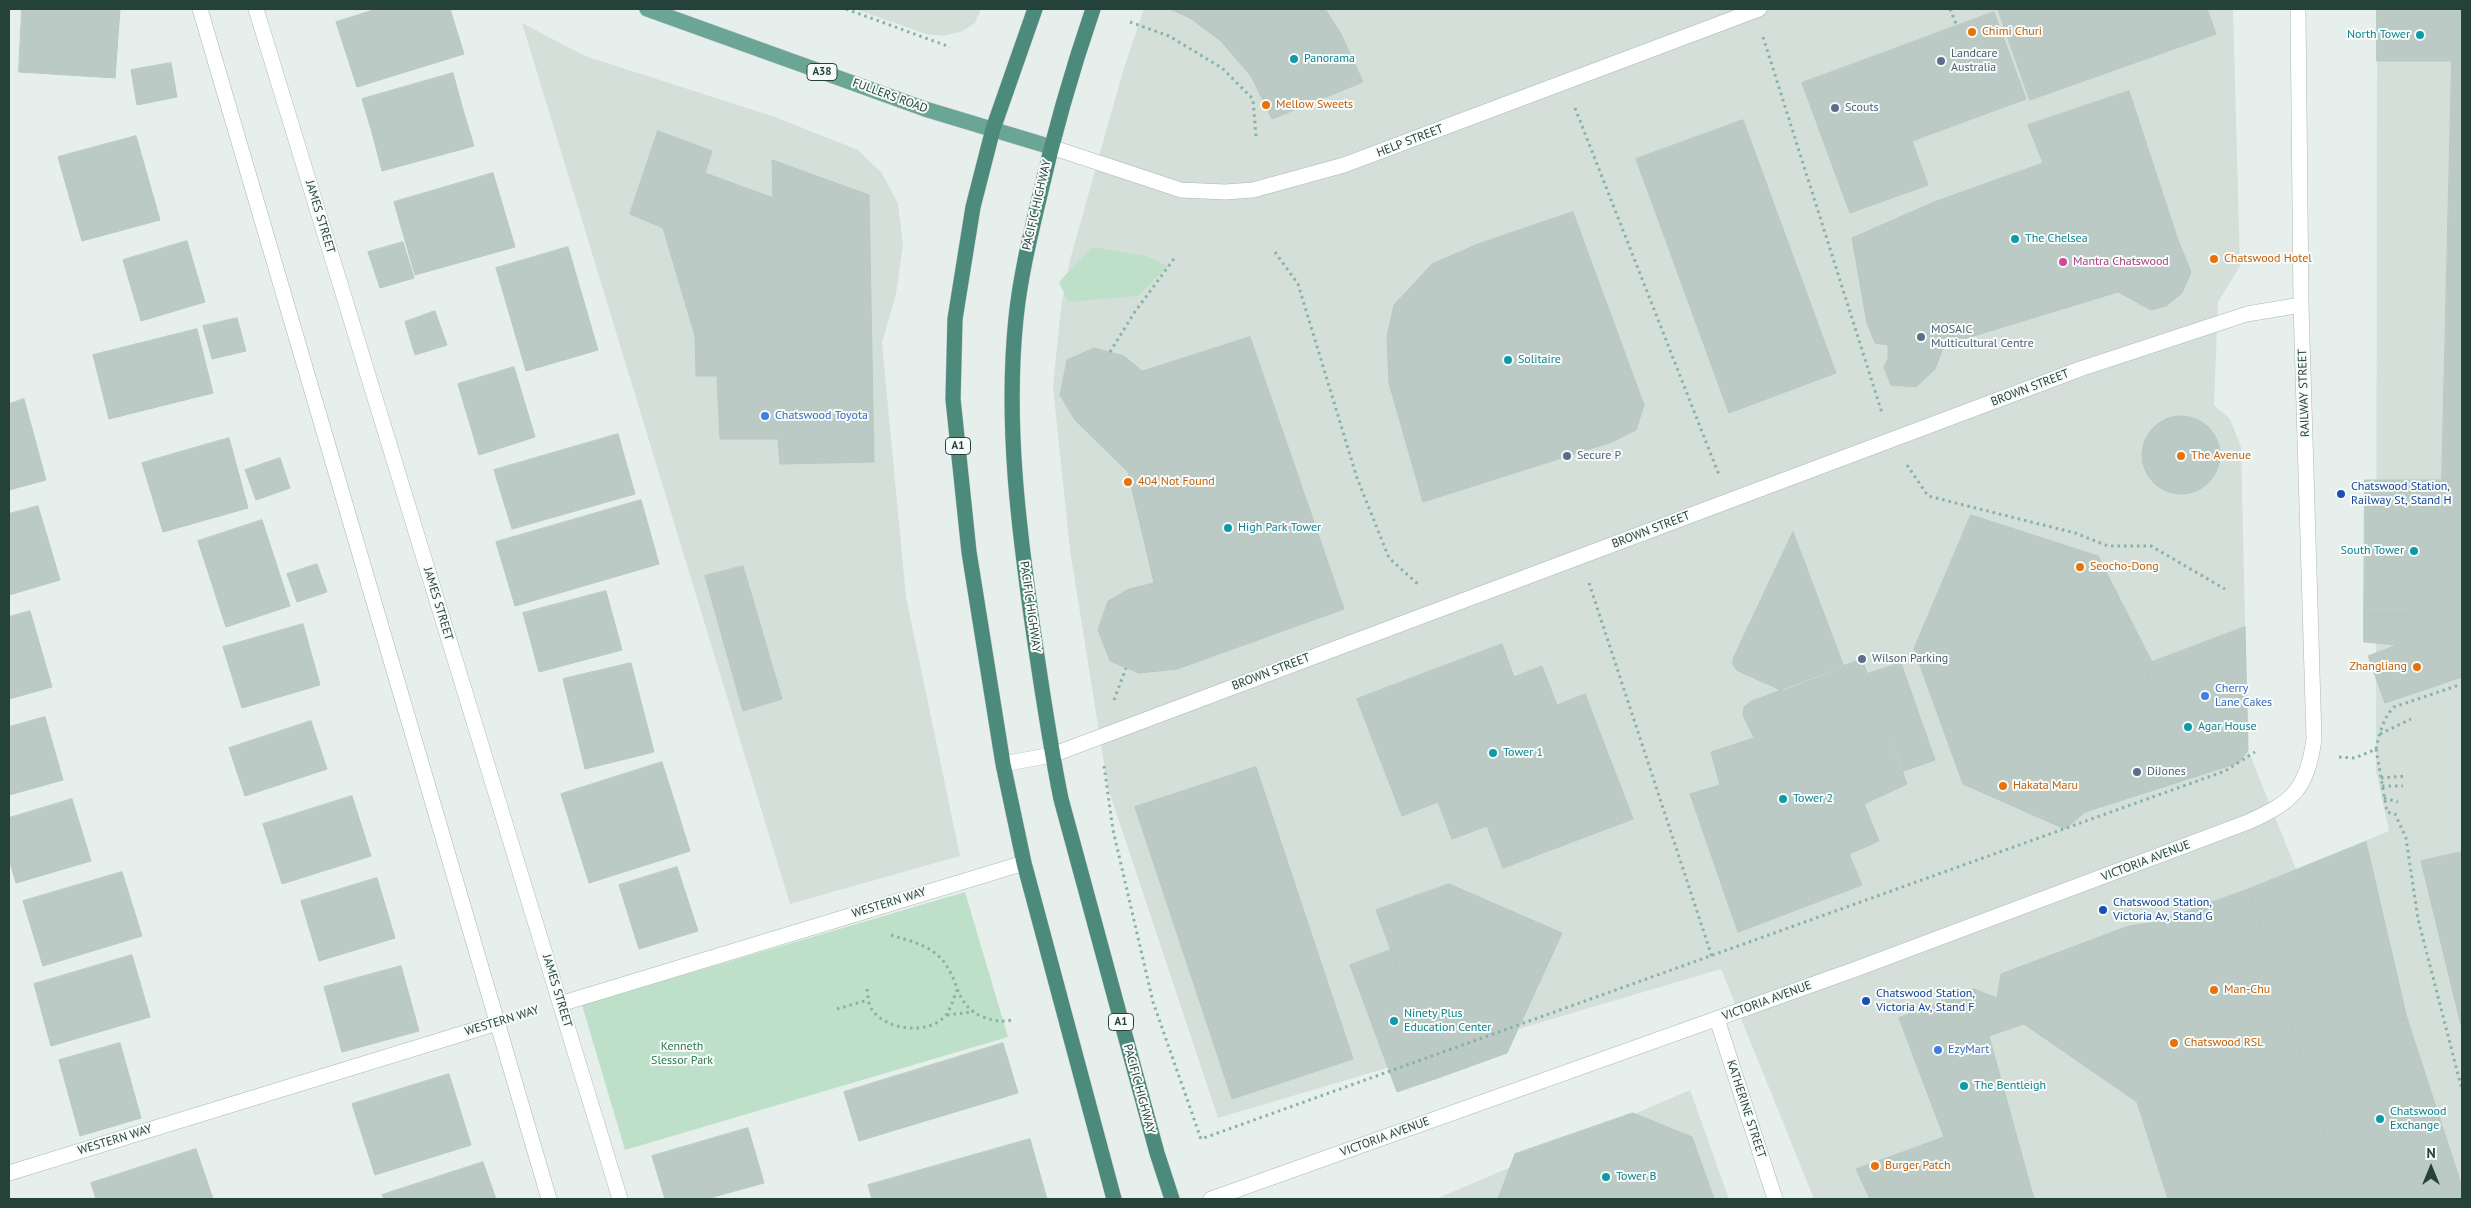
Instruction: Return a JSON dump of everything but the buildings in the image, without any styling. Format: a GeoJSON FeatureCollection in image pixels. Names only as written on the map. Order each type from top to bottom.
{"type":"FeatureCollection","features":[{"type":"Feature","properties":{"kind":"highway","name":"A1"},"geometry":{"type":"LineString","coordinates":[[1035,9],[993,129],[973,207],[955,318],[953,399],[969,552],[1003,764],[1024,862],[1114,1199]]}},
{"type":"Feature","properties":{"kind":"highway","name":"PACIFIC HIGHWAY"},"geometry":{"type":"LineString","coordinates":[[1094,9],[1072,70],[1051,147],[1022,270],[1016,319],[1013,407],[1014,481],[1022,552],[1052,755],[1074,854],[1157,1152],[1172,1199]]}},
{"type":"Feature","properties":{"kind":"main road","name":"FULLERS ROAD"},"geometry":{"type":"LineString","coordinates":[[647,9],[925,109],[993,129]]}},
{"type":"Feature","properties":{"kind":"main road","name":"A38"},"geometry":{"type":"LineString","coordinates":[[993,129],[1051,147]]}},
{"type":"Feature","properties":{"kind":"street"},"geometry":{"type":"LineString","coordinates":[[200,9],[549,1199]]}},
{"type":"Feature","properties":{"kind":"street","name":"JAMES STREET"},"geometry":{"type":"LineString","coordinates":[[256,9],[620,1199]]}},
{"type":"Feature","properties":{"kind":"street","name":"RAILWAY STREET"},"geometry":{"type":"LineString","coordinates":[[2298,9],[2301,305],[2314,739],[2306,776]]}},
{"type":"Feature","properties":{"kind":"street","name":"HELP STREET"},"geometry":{"type":"LineString","coordinates":[[1051,147],[1181,190],[1225,192],[1253,190],[1344,166],[1757,10]]}},
{"type":"Feature","properties":{"kind":"street","name":"BROWN STREET"},"geometry":{"type":"LineString","coordinates":[[1003,764],[1052,755],[2080,369],[2247,314],[2301,305]]}},
{"type":"Feature","properties":{"kind":"street","name":"VICTORIA AVENUE"},"geometry":{"type":"LineString","coordinates":[[1211,1199],[1856,970],[2248,822],[2278,809],[2293,796],[2306,776]]}},
{"type":"Feature","properties":{"kind":"street","name":"WESTERN WAY"},"geometry":{"type":"LineString","coordinates":[[560,1004],[1024,862]]}},
{"type":"Feature","properties":{"kind":"street","name":"KATHERINE STREET"},"geometry":{"type":"LineString","coordinates":[[1717,1019],[1775,1199]]}},
{"type":"Feature","properties":{"kind":"street","name":"WESTERN WAY"},"geometry":{"type":"LineString","coordinates":[[9,1173],[497,1023]]}},
{"type":"Feature","properties":{"kind":"path"},"geometry":{"type":"LineString","coordinates":[[846,9],[950,46]]}},
{"type":"Feature","properties":{"kind":"path"},"geometry":{"type":"LineString","coordinates":[[1950,9],[1957,26]]}},
{"type":"Feature","properties":{"kind":"path"},"geometry":{"type":"LineString","coordinates":[[1757,10],[1891,440],[1928,496],[2075,533],[2108,546],[2151,546],[2225,588]]}},
{"type":"Feature","properties":{"kind":"path"},"geometry":{"type":"LineString","coordinates":[[1130,22],[1169,36],[1222,68],[1253,99],[1256,137]]}},
{"type":"Feature","properties":{"kind":"path"},"geometry":{"type":"LineString","coordinates":[[1565,82],[1729,501]]}},
{"type":"Feature","properties":{"kind":"path"},"geometry":{"type":"LineString","coordinates":[[1275,252],[1298,284],[1356,478],[1390,558],[1433,597],[1442,608]]}},
{"type":"Feature","properties":{"kind":"path"},"geometry":{"type":"LineString","coordinates":[[1110,352],[1134,313],[1176,256]]}},
{"type":"Feature","properties":{"kind":"path"},"geometry":{"type":"LineString","coordinates":[[1580,556],[1712,957]]}},
{"type":"Feature","properties":{"kind":"path"},"geometry":{"type":"LineString","coordinates":[[2387,812],[2376,749],[2379,734],[2389,712],[2394,708],[2462,684]]}},
{"type":"Feature","properties":{"kind":"path"},"geometry":{"type":"LineString","coordinates":[[2379,734],[2411,719]]}},
{"type":"Feature","properties":{"kind":"path"},"geometry":{"type":"LineString","coordinates":[[1099,737],[1113,830],[1153,1002],[1201,1138],[1712,957],[2225,771],[2255,752]]}},
{"type":"Feature","properties":{"kind":"path"},"geometry":{"type":"LineString","coordinates":[[2355,758],[2376,749]]}},
{"type":"Feature","properties":{"kind":"path"},"geometry":{"type":"LineString","coordinates":[[2381,778],[2405,776]]}},
{"type":"Feature","properties":{"kind":"path"},"geometry":{"type":"LineString","coordinates":[[2382,786],[2403,786]]}},
{"type":"Feature","properties":{"kind":"path"},"geometry":{"type":"LineString","coordinates":[[2384,798],[2398,802]]}},
{"type":"Feature","properties":{"kind":"path"},"geometry":{"type":"LineString","coordinates":[[2387,812],[2395,814]]}},
{"type":"Feature","properties":{"kind":"path"},"geometry":{"type":"LineString","coordinates":[[2387,812],[2396,814],[2406,838],[2418,919],[2462,1090]]}},
{"type":"Feature","properties":{"kind":"path"},"geometry":{"type":"LineString","coordinates":[[889,935],[921,943],[944,962],[962,1000],[972,1012]]}},
{"type":"Feature","properties":{"kind":"path"},"geometry":{"type":"LineString","coordinates":[[867,990],[868,1000],[874,1012],[884,1021],[911,1029],[930,1026],[946,1015],[972,1012],[997,1022],[1012,1020]]}},
{"type":"Feature","properties":{"kind":"path"},"geometry":{"type":"LineString","coordinates":[[946,1015],[957,990]]}},
{"type":"Feature","properties":{"kind":"path"},"geometry":{"type":"LineString","coordinates":[[836,1009],[868,1000]]}},
{"type":"Feature","properties":{"kind":"shaded area"},"geometry":{"type":"Polygon","coordinates":[[[855,9],[981,9],[975,23],[963,31],[944,36],[926,34],[855,9]]]}},
{"type":"Feature","properties":{"kind":"shaded area"},"geometry":{"type":"Polygon","coordinates":[[[1144,9],[2233,9],[2240,266],[2218,302],[2214,405],[2230,419],[2241,447],[2248,750],[2296,869],[2389,831],[2376,771],[2377,61],[2462,61],[2462,1199],[1814,1199],[1721,969],[1218,1118],[1108,788],[1070,550],[1053,387],[1061,308],[1070,260],[1123,71],[1144,9]]]}},
{"type":"Feature","properties":{"kind":"shaded area","name":"Chatswood Toyota"},"geometry":{"type":"Polygon","coordinates":[[[522,23],[585,56],[775,117],[858,150],[882,173],[898,204],[903,244],[896,294],[882,343],[906,597],[960,856],[790,904],[522,23]]]}},
{"type":"Feature","properties":{"kind":"shaded area","name":"Tower B"},"geometry":{"type":"Polygon","coordinates":[[[1690,1090],[1729,1199],[1436,1199],[1690,1090]]]}},
{"type":"Feature","properties":{"kind":"green space"},"geometry":{"type":"Polygon","coordinates":[[[1092,247],[1146,256],[1168,266],[1138,296],[1068,302],[1059,282],[1092,247]]]}},
{"type":"Feature","properties":{"kind":"green space","name":"Kenneth Slessor Park"},"geometry":{"type":"Polygon","coordinates":[[[965,892],[1008,1037],[625,1150],[582,1005],[965,892]]]}},
{"type":"Feature","properties":{"kind":"place","name":"Chimi Churi"},"geometry":{"type":"Point","coordinates":[1972,32]}},
{"type":"Feature","properties":{"kind":"place","name":"North Tower"},"geometry":{"type":"Point","coordinates":[2420,35]}},
{"type":"Feature","properties":{"kind":"place","name":"Panorama"},"geometry":{"type":"Point","coordinates":[1294,59]}},
{"type":"Feature","properties":{"kind":"place","name":"Landcare Australia"},"geometry":{"type":"Point","coordinates":[1941,61]}},
{"type":"Feature","properties":{"kind":"place","name":"Mellow Sweets"},"geometry":{"type":"Point","coordinates":[1266,105]}},
{"type":"Feature","properties":{"kind":"place","name":"Scouts"},"geometry":{"type":"Point","coordinates":[1835,108]}},
{"type":"Feature","properties":{"kind":"place","name":"The Chelsea"},"geometry":{"type":"Point","coordinates":[2015,239]}},
{"type":"Feature","properties":{"kind":"place","name":"Chatswood Hotel"},"geometry":{"type":"Point","coordinates":[2214,259]}},
{"type":"Feature","properties":{"kind":"place","name":"Mantra Chatswood"},"geometry":{"type":"Point","coordinates":[2063,262]}},
{"type":"Feature","properties":{"kind":"place","name":"MOSAIC Multicultural Centre"},"geometry":{"type":"Point","coordinates":[1921,337]}},
{"type":"Feature","properties":{"kind":"place","name":"Solitaire"},"geometry":{"type":"Point","coordinates":[1508,360]}},
{"type":"Feature","properties":{"kind":"place","name":"Chatswood Toyota"},"geometry":{"type":"Point","coordinates":[765,416]}},
{"type":"Feature","properties":{"kind":"place","name":"Secure P"},"geometry":{"type":"Point","coordinates":[1567,456]}},
{"type":"Feature","properties":{"kind":"place","name":"The Avenue"},"geometry":{"type":"Point","coordinates":[2181,456]}},
{"type":"Feature","properties":{"kind":"place","name":"404 Not Found"},"geometry":{"type":"Point","coordinates":[1128,482]}},
{"type":"Feature","properties":{"kind":"place","name":"Chatswood Station, Railway St, Stand H"},"geometry":{"type":"Point","coordinates":[2341,494]}},
{"type":"Feature","properties":{"kind":"place","name":"High Park Tower"},"geometry":{"type":"Point","coordinates":[1228,528]}},
{"type":"Feature","properties":{"kind":"place","name":"South Tower"},"geometry":{"type":"Point","coordinates":[2414,551]}},
{"type":"Feature","properties":{"kind":"place","name":"Seocho-Dong"},"geometry":{"type":"Point","coordinates":[2080,567]}},
{"type":"Feature","properties":{"kind":"place","name":"Wilson Parking"},"geometry":{"type":"Point","coordinates":[1862,659]}},
{"type":"Feature","properties":{"kind":"place","name":"Zhangliang"},"geometry":{"type":"Point","coordinates":[2417,667]}},
{"type":"Feature","properties":{"kind":"place","name":"Cherry Lane Cakes"},"geometry":{"type":"Point","coordinates":[2205,696]}},
{"type":"Feature","properties":{"kind":"place","name":"Agar House"},"geometry":{"type":"Point","coordinates":[2188,727]}},
{"type":"Feature","properties":{"kind":"place","name":"Tower 1"},"geometry":{"type":"Point","coordinates":[1493,753]}},
{"type":"Feature","properties":{"kind":"place","name":"DiJones"},"geometry":{"type":"Point","coordinates":[2137,772]}},
{"type":"Feature","properties":{"kind":"place","name":"Hakata Maru"},"geometry":{"type":"Point","coordinates":[2003,786]}},
{"type":"Feature","properties":{"kind":"place","name":"Tower 2"},"geometry":{"type":"Point","coordinates":[1783,799]}},
{"type":"Feature","properties":{"kind":"place","name":"Chatswood Station, Victoria Av, Stand G"},"geometry":{"type":"Point","coordinates":[2103,910]}},
{"type":"Feature","properties":{"kind":"place","name":"Man-Chu"},"geometry":{"type":"Point","coordinates":[2214,990]}},
{"type":"Feature","properties":{"kind":"place","name":"Chatswood Station, Victoria Av, Stand F"},"geometry":{"type":"Point","coordinates":[1866,1001]}},
{"type":"Feature","properties":{"kind":"place","name":"Ninety Plus Education Center"},"geometry":{"type":"Point","coordinates":[1394,1021]}},
{"type":"Feature","properties":{"kind":"place","name":"Chatswood RSL"},"geometry":{"type":"Point","coordinates":[2174,1043]}},
{"type":"Feature","properties":{"kind":"place","name":"EzyMart"},"geometry":{"type":"Point","coordinates":[1938,1050]}},
{"type":"Feature","properties":{"kind":"place","name":"The Bentleigh"},"geometry":{"type":"Point","coordinates":[1964,1086]}},
{"type":"Feature","properties":{"kind":"place","name":"Chatswood Exchange"},"geometry":{"type":"Point","coordinates":[2380,1119]}},
{"type":"Feature","properties":{"kind":"place","name":"Burger Patch"},"geometry":{"type":"Point","coordinates":[1875,1166]}},
{"type":"Feature","properties":{"kind":"place","name":"Tower B"},"geometry":{"type":"Point","coordinates":[1606,1177]}}]}
